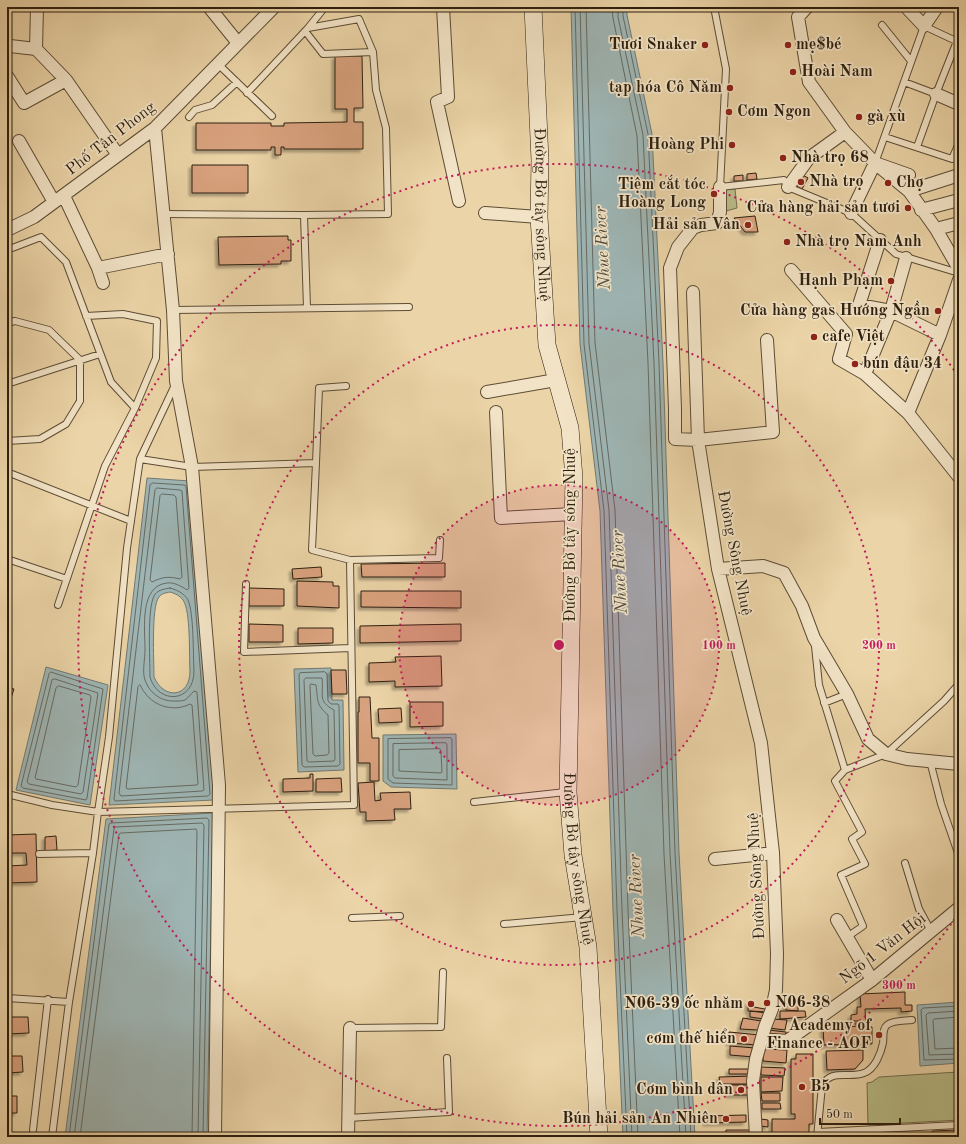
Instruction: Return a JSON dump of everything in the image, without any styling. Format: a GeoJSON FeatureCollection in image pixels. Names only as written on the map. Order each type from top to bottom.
{"type":"FeatureCollection","features":[{"type":"Feature","properties":{"kind":"street"},"geometry":{"type":"LineString","coordinates":[[36,49],[37,7]]}},
{"type":"Feature","properties":{"kind":"street"},"geometry":{"type":"LineString","coordinates":[[209,7],[238,43]]}},
{"type":"Feature","properties":{"kind":"street","name":"Phố Tân Phong"},"geometry":{"type":"LineString","coordinates":[[7,230],[34,217],[155,128],[274,7]]}},
{"type":"Feature","properties":{"kind":"street"},"geometry":{"type":"LineString","coordinates":[[443,7],[448,97],[437,102],[459,201]]}},
{"type":"Feature","properties":{"kind":"street","name":"Đường Bờ tây sông Nhuệ"},"geometry":{"type":"LineString","coordinates":[[533,7],[540,160],[539,216],[547,345],[570,428],[574,478],[568,792],[573,855],[588,947],[599,1137]]}},
{"type":"Feature","properties":{"kind":"street"},"geometry":{"type":"LineString","coordinates":[[807,7],[798,17],[809,82],[845,132],[875,163],[909,191],[921,210],[936,229],[959,269]]}},
{"type":"Feature","properties":{"kind":"street"},"geometry":{"type":"LineString","coordinates":[[906,7],[924,26],[937,7]]}},
{"type":"Feature","properties":{"kind":"street"},"geometry":{"type":"LineString","coordinates":[[7,47],[10,46],[36,49],[66,80],[118,155]]}},
{"type":"Feature","properties":{"kind":"street"},"geometry":{"type":"LineString","coordinates":[[7,76],[24,103],[66,80]]}},
{"type":"Feature","properties":{"kind":"street"},"geometry":{"type":"LineString","coordinates":[[936,94],[959,104]]}},
{"type":"Feature","properties":{"kind":"street"},"geometry":{"type":"LineString","coordinates":[[155,128],[173,310],[176,382],[192,467],[219,785],[215,1137]]}},
{"type":"Feature","properties":{"kind":"street"},"geometry":{"type":"LineString","coordinates":[[788,186],[809,158],[845,132]]}},
{"type":"Feature","properties":{"kind":"street"},"geometry":{"type":"LineString","coordinates":[[20,141],[59,199],[98,268],[103,283]]}},
{"type":"Feature","properties":{"kind":"street"},"geometry":{"type":"LineString","coordinates":[[875,163],[909,175]]}},
{"type":"Feature","properties":{"kind":"street"},"geometry":{"type":"LineString","coordinates":[[851,213],[875,163]]}},
{"type":"Feature","properties":{"kind":"street"},"geometry":{"type":"LineString","coordinates":[[909,191],[959,175]]}},
{"type":"Feature","properties":{"kind":"street"},"geometry":{"type":"LineString","coordinates":[[720,187],[720,212],[718,223],[701,225],[693,228],[678,247],[670,268],[675,409],[674,439],[698,440],[773,432],[767,340]]}},
{"type":"Feature","properties":{"kind":"street"},"geometry":{"type":"LineString","coordinates":[[921,210],[959,200]]}},
{"type":"Feature","properties":{"kind":"street"},"geometry":{"type":"LineString","coordinates":[[485,214],[539,216]]}},
{"type":"Feature","properties":{"kind":"street"},"geometry":{"type":"LineString","coordinates":[[936,229],[959,223]]}},
{"type":"Feature","properties":{"kind":"street"},"geometry":{"type":"LineString","coordinates":[[880,240],[860,305],[891,310],[940,335]]}},
{"type":"Feature","properties":{"kind":"street"},"geometry":{"type":"LineString","coordinates":[[98,268],[168,254]]}},
{"type":"Feature","properties":{"kind":"street"},"geometry":{"type":"LineString","coordinates":[[865,374],[891,310],[906,258]]}},
{"type":"Feature","properties":{"kind":"street"},"geometry":{"type":"LineString","coordinates":[[791,270],[846,334],[840,359],[865,374],[908,413],[959,477]]}},
{"type":"Feature","properties":{"kind":"street"},"geometry":{"type":"LineString","coordinates":[[908,413],[940,335],[959,280]]}},
{"type":"Feature","properties":{"kind":"street","name":"Đường Sông Nhuệ"},"geometry":{"type":"LineString","coordinates":[[693,292],[698,440],[720,574],[761,743],[773,853],[777,954],[776,990],[772,1009],[756,1059],[753,1081],[756,1137]]}},
{"type":"Feature","properties":{"kind":"street"},"geometry":{"type":"LineString","coordinates":[[487,392],[556,380]]}},
{"type":"Feature","properties":{"kind":"street"},"geometry":{"type":"LineString","coordinates":[[496,412],[501,518],[573,514]]}},
{"type":"Feature","properties":{"kind":"street"},"geometry":{"type":"LineString","coordinates":[[720,574],[763,566],[784,573],[802,606],[814,638],[847,694],[868,739],[886,754],[907,759],[959,764]]}},
{"type":"Feature","properties":{"kind":"street"},"geometry":{"type":"LineString","coordinates":[[716,859],[773,853]]}},
{"type":"Feature","properties":{"kind":"street","name":"Ngõ 1 Văn Hội"},"geometry":{"type":"LineString","coordinates":[[762,1039],[787,1040],[872,980],[959,908]]}},
{"type":"Feature","properties":{"kind":"street"},"geometry":{"type":"LineString","coordinates":[[837,920],[872,980]]}},
{"type":"Feature","properties":{"kind":"street"},"geometry":{"type":"LineString","coordinates":[[348,1137],[350,1028]]}},
{"type":"Feature","properties":{"kind":"lane"},"geometry":{"type":"LineString","coordinates":[[247,92],[325,7]]}},
{"type":"Feature","properties":{"kind":"lane"},"geometry":{"type":"LineString","coordinates":[[714,7],[726,70],[720,187],[784,180],[788,186],[851,213],[896,254],[959,273]]}},
{"type":"Feature","properties":{"kind":"lane"},"geometry":{"type":"LineString","coordinates":[[164,214],[388,214],[386,128],[376,90],[373,52],[359,19],[306,29]]}},
{"type":"Feature","properties":{"kind":"lane"},"geometry":{"type":"LineString","coordinates":[[882,25],[911,61]]}},
{"type":"Feature","properties":{"kind":"lane"},"geometry":{"type":"LineString","coordinates":[[875,163],[924,26],[957,39],[917,147]]}},
{"type":"Feature","properties":{"kind":"lane"},"geometry":{"type":"LineString","coordinates":[[306,29],[323,54],[373,52]]}},
{"type":"Feature","properties":{"kind":"lane"},"geometry":{"type":"LineString","coordinates":[[218,64],[272,116]]}},
{"type":"Feature","properties":{"kind":"lane"},"geometry":{"type":"LineString","coordinates":[[189,117],[195,110],[212,105],[237,82]]}},
{"type":"Feature","properties":{"kind":"lane"},"geometry":{"type":"LineString","coordinates":[[904,82],[936,94]]}},
{"type":"Feature","properties":{"kind":"lane"},"geometry":{"type":"LineString","coordinates":[[885,137],[952,159],[959,143]]}},
{"type":"Feature","properties":{"kind":"lane"},"geometry":{"type":"LineString","coordinates":[[304,215],[307,308]]}},
{"type":"Feature","properties":{"kind":"lane"},"geometry":{"type":"LineString","coordinates":[[7,250],[41,237],[66,262],[111,382],[135,408]]}},
{"type":"Feature","properties":{"kind":"lane"},"geometry":{"type":"LineString","coordinates":[[173,310],[409,307]]}},
{"type":"Feature","properties":{"kind":"lane"},"geometry":{"type":"LineString","coordinates":[[58,605],[105,466],[135,408],[156,358],[158,321],[123,314],[86,316]]}},
{"type":"Feature","properties":{"kind":"lane"},"geometry":{"type":"LineString","coordinates":[[7,323],[15,321],[49,330],[80,360],[80,401],[66,424],[40,439],[7,441]]}},
{"type":"Feature","properties":{"kind":"lane"},"geometry":{"type":"LineString","coordinates":[[7,384],[100,354]]}},
{"type":"Feature","properties":{"kind":"lane"},"geometry":{"type":"LineString","coordinates":[[52,1137],[69,1002],[93,853],[109,736],[127,548],[140,460],[176,382]]}},
{"type":"Feature","properties":{"kind":"lane"},"geometry":{"type":"LineString","coordinates":[[346,386],[319,388],[312,550],[350,560],[439,558],[440,540]]}},
{"type":"Feature","properties":{"kind":"lane"},"geometry":{"type":"LineString","coordinates":[[140,460],[192,467],[316,463]]}},
{"type":"Feature","properties":{"kind":"lane"},"geometry":{"type":"LineString","coordinates":[[7,472],[131,521]]}},
{"type":"Feature","properties":{"kind":"lane"},"geometry":{"type":"LineString","coordinates":[[7,559],[67,579]]}},
{"type":"Feature","properties":{"kind":"lane"},"geometry":{"type":"LineString","coordinates":[[7,794],[52,805],[98,812],[354,805],[350,560]]}},
{"type":"Feature","properties":{"kind":"lane"},"geometry":{"type":"LineString","coordinates":[[246,584],[244,652],[351,648]]}},
{"type":"Feature","properties":{"kind":"lane"},"geometry":{"type":"LineString","coordinates":[[814,638],[819,685],[845,770]]}},
{"type":"Feature","properties":{"kind":"lane"},"geometry":{"type":"LineString","coordinates":[[847,937],[863,926],[842,875],[865,864],[852,839],[862,832],[836,781],[845,770],[886,754],[944,701],[959,684]]}},
{"type":"Feature","properties":{"kind":"lane"},"geometry":{"type":"LineString","coordinates":[[824,703],[847,694]]}},
{"type":"Feature","properties":{"kind":"lane"},"geometry":{"type":"LineString","coordinates":[[930,761],[941,804],[959,856]]}},
{"type":"Feature","properties":{"kind":"lane"},"geometry":{"type":"LineString","coordinates":[[474,802],[568,792]]}},
{"type":"Feature","properties":{"kind":"lane"},"geometry":{"type":"LineString","coordinates":[[39,854],[93,853]]}},
{"type":"Feature","properties":{"kind":"lane"},"geometry":{"type":"LineString","coordinates":[[905,863],[919,909],[931,932]]}},
{"type":"Feature","properties":{"kind":"lane"},"geometry":{"type":"LineString","coordinates":[[352,918],[400,916]]}},
{"type":"Feature","properties":{"kind":"lane"},"geometry":{"type":"LineString","coordinates":[[504,924],[584,917]]}},
{"type":"Feature","properties":{"kind":"lane"},"geometry":{"type":"LineString","coordinates":[[350,1028],[442,1027],[443,972]]}},
{"type":"Feature","properties":{"kind":"lane"},"geometry":{"type":"LineString","coordinates":[[7,998],[48,999],[69,1002]]}},
{"type":"Feature","properties":{"kind":"lane"},"geometry":{"type":"LineString","coordinates":[[33,1130],[48,999]]}},
{"type":"Feature","properties":{"kind":"lane"},"geometry":{"type":"LineString","coordinates":[[912,1020],[895,1022],[888,1025],[884,1029],[883,1042],[878,1058],[871,1068],[864,1073],[833,1076],[825,1079],[822,1086],[817,1134],[959,1125]]}},
{"type":"Feature","properties":{"kind":"lane"},"geometry":{"type":"LineString","coordinates":[[348,1118],[450,1112],[447,1058]]}},
{"type":"Feature","properties":{"kind":"green space"},"geometry":{"type":"Polygon","coordinates":[[[735,189],[737,208],[722,212],[722,190],[735,189]]]}},
{"type":"Feature","properties":{"kind":"green space"},"geometry":{"type":"Polygon","coordinates":[[[958,1072],[959,1120],[868,1125],[867,1083],[872,1082],[879,1077],[958,1072]]]}},
{"type":"Feature","properties":{"kind":"water","name":"Nhue River"},"geometry":{"type":"Polygon","coordinates":[[[571,7],[627,7],[627,15],[652,134],[663,363],[679,853],[695,1137],[623,1137],[613,911],[600,511],[580,344],[571,7]]]}},
{"type":"Feature","properties":{"kind":"water"},"geometry":{"type":"Polygon","coordinates":[[[147,478],[190,481],[214,800],[109,805],[147,478]],[[170,592],[161,595],[156,602],[153,647],[154,677],[164,690],[176,693],[186,687],[189,680],[189,634],[186,606],[180,597],[170,592]]]}},
{"type":"Feature","properties":{"kind":"water"},"geometry":{"type":"Polygon","coordinates":[[[46,667],[108,685],[90,805],[16,790],[46,667]]]}},
{"type":"Feature","properties":{"kind":"water"},"geometry":{"type":"Polygon","coordinates":[[[331,668],[332,700],[343,700],[344,770],[298,772],[294,669],[331,668]]]}},
{"type":"Feature","properties":{"kind":"water"},"geometry":{"type":"Polygon","coordinates":[[[456,734],[457,789],[391,787],[383,781],[383,735],[456,734]]]}},
{"type":"Feature","properties":{"kind":"water"},"geometry":{"type":"Polygon","coordinates":[[[213,813],[207,1137],[65,1137],[106,819],[213,813]]]}},
{"type":"Feature","properties":{"kind":"water"},"geometry":{"type":"Polygon","coordinates":[[[959,1002],[959,1063],[920,1066],[917,1005],[959,1002]]]}},
{"type":"Feature","properties":{"kind":"building"},"geometry":{"type":"Polygon","coordinates":[[[335,56],[362,56],[363,108],[354,108],[354,122],[363,122],[363,149],[284,149],[284,147],[281,147],[281,155],[275,155],[275,147],[271,147],[271,150],[196,150],[196,123],[271,123],[271,126],[284,126],[284,123],[347,122],[347,109],[335,109],[335,56]]]}},
{"type":"Feature","properties":{"kind":"building"},"geometry":{"type":"Polygon","coordinates":[[[192,165],[248,165],[248,193],[192,193],[192,165]]]}},
{"type":"Feature","properties":{"kind":"building"},"geometry":{"type":"Polygon","coordinates":[[[756,173],[757,179],[747,180],[747,174],[756,173]]]}},
{"type":"Feature","properties":{"kind":"building","name":"Nhà trọ"},"geometry":{"type":"Polygon","coordinates":[[[801,174],[808,178],[802,189],[794,185],[801,174]]]}},
{"type":"Feature","properties":{"kind":"building"},"geometry":{"type":"Polygon","coordinates":[[[743,175],[743,181],[734,181],[734,176],[743,175]]]}},
{"type":"Feature","properties":{"kind":"building","name":"Hải sản Vân"},"geometry":{"type":"Polygon","coordinates":[[[755,216],[758,232],[745,232],[734,218],[755,216]]]}},
{"type":"Feature","properties":{"kind":"building"},"geometry":{"type":"Polygon","coordinates":[[[288,236],[288,240],[291,240],[291,261],[281,261],[281,264],[219,265],[218,237],[288,236]]]}},
{"type":"Feature","properties":{"kind":"building"},"geometry":{"type":"Polygon","coordinates":[[[445,563],[445,577],[362,577],[361,564],[445,563]]]}},
{"type":"Feature","properties":{"kind":"building"},"geometry":{"type":"Polygon","coordinates":[[[321,567],[322,577],[293,579],[292,569],[321,567]]]}},
{"type":"Feature","properties":{"kind":"building"},"geometry":{"type":"Polygon","coordinates":[[[297,581],[333,582],[333,586],[339,586],[339,608],[297,606],[297,581]]]}},
{"type":"Feature","properties":{"kind":"building"},"geometry":{"type":"Polygon","coordinates":[[[249,588],[284,589],[284,606],[249,606],[249,588]]]}},
{"type":"Feature","properties":{"kind":"building"},"geometry":{"type":"Polygon","coordinates":[[[361,591],[461,591],[461,608],[361,607],[361,591]]]}},
{"type":"Feature","properties":{"kind":"building"},"geometry":{"type":"Polygon","coordinates":[[[249,624],[283,625],[283,642],[249,642],[249,624]]]}},
{"type":"Feature","properties":{"kind":"building"},"geometry":{"type":"Polygon","coordinates":[[[461,624],[461,641],[360,643],[360,626],[461,624]]]}},
{"type":"Feature","properties":{"kind":"building"},"geometry":{"type":"Polygon","coordinates":[[[298,628],[333,628],[333,643],[298,644],[298,628]]]}},
{"type":"Feature","properties":{"kind":"building"},"geometry":{"type":"Polygon","coordinates":[[[441,656],[442,686],[395,687],[395,681],[369,682],[369,663],[396,662],[395,657],[441,656]]]}},
{"type":"Feature","properties":{"kind":"building"},"geometry":{"type":"Polygon","coordinates":[[[331,670],[346,670],[347,694],[332,694],[331,670]]]}},
{"type":"Feature","properties":{"kind":"building"},"geometry":{"type":"Polygon","coordinates":[[[7,687],[14,689],[9,704],[7,704],[7,687]]]}},
{"type":"Feature","properties":{"kind":"building"},"geometry":{"type":"Polygon","coordinates":[[[359,697],[370,697],[372,738],[379,738],[379,781],[370,781],[370,763],[358,763],[359,697]]]}},
{"type":"Feature","properties":{"kind":"building"},"geometry":{"type":"Polygon","coordinates":[[[410,702],[443,702],[443,726],[410,727],[410,702]]]}},
{"type":"Feature","properties":{"kind":"building"},"geometry":{"type":"Polygon","coordinates":[[[401,708],[402,722],[379,723],[378,709],[401,708]]]}},
{"type":"Feature","properties":{"kind":"building"},"geometry":{"type":"Polygon","coordinates":[[[310,774],[313,774],[313,791],[283,792],[283,779],[310,778],[310,774]]]}},
{"type":"Feature","properties":{"kind":"building"},"geometry":{"type":"Polygon","coordinates":[[[341,778],[342,792],[316,792],[316,779],[341,778]]]}},
{"type":"Feature","properties":{"kind":"building"},"geometry":{"type":"Polygon","coordinates":[[[374,782],[375,801],[381,800],[380,793],[410,792],[411,809],[394,809],[395,820],[366,821],[366,812],[360,812],[358,783],[374,782]]]}},
{"type":"Feature","properties":{"kind":"building"},"geometry":{"type":"Polygon","coordinates":[[[36,834],[37,882],[7,883],[7,866],[27,865],[26,853],[7,853],[7,835],[36,834]]]}},
{"type":"Feature","properties":{"kind":"building"},"geometry":{"type":"Polygon","coordinates":[[[56,836],[57,850],[45,851],[45,837],[56,836]]]}},
{"type":"Feature","properties":{"kind":"building"},"geometry":{"type":"Polygon","coordinates":[[[905,992],[905,1005],[912,1005],[912,1011],[901,1012],[901,1008],[865,1009],[866,1027],[872,1027],[872,1044],[824,1045],[823,1028],[860,1026],[860,1021],[851,1021],[851,1015],[857,1014],[857,1007],[861,1007],[860,994],[905,992]]]}},
{"type":"Feature","properties":{"kind":"building","name":"N06-39 ốc nhăm"},"geometry":{"type":"Polygon","coordinates":[[[748,1002],[754,1002],[754,1007],[770,1010],[769,1012],[748,1011],[748,1002]]]}},
{"type":"Feature","properties":{"kind":"building"},"geometry":{"type":"Polygon","coordinates":[[[798,1002],[798,1011],[786,1010],[785,1004],[798,1002]]]}},
{"type":"Feature","properties":{"kind":"building"},"geometry":{"type":"Polygon","coordinates":[[[750,1011],[767,1013],[764,1019],[750,1017],[750,1011]]]}},
{"type":"Feature","properties":{"kind":"building"},"geometry":{"type":"Polygon","coordinates":[[[780,1011],[805,1011],[806,1017],[780,1019],[780,1011]]]}},
{"type":"Feature","properties":{"kind":"building"},"geometry":{"type":"Polygon","coordinates":[[[7,1017],[28,1017],[29,1033],[7,1034],[7,1017]]]}},
{"type":"Feature","properties":{"kind":"building"},"geometry":{"type":"Polygon","coordinates":[[[743,1018],[761,1021],[758,1030],[740,1029],[743,1018]]]}},
{"type":"Feature","properties":{"kind":"building"},"geometry":{"type":"Polygon","coordinates":[[[772,1019],[787,1020],[785,1030],[769,1028],[772,1019]]]}},
{"type":"Feature","properties":{"kind":"building"},"geometry":{"type":"Polygon","coordinates":[[[768,1030],[786,1032],[786,1036],[766,1035],[768,1030]]]}},
{"type":"Feature","properties":{"kind":"building","name":"cơm thế hiển"},"geometry":{"type":"Polygon","coordinates":[[[729,1032],[760,1035],[758,1045],[729,1043],[729,1032]]]}},
{"type":"Feature","properties":{"kind":"building"},"geometry":{"type":"Polygon","coordinates":[[[730,1046],[755,1048],[754,1057],[730,1055],[730,1046]]]}},
{"type":"Feature","properties":{"kind":"building"},"geometry":{"type":"Polygon","coordinates":[[[763,1049],[787,1050],[786,1063],[763,1061],[763,1049]]]}},
{"type":"Feature","properties":{"kind":"building"},"geometry":{"type":"Polygon","coordinates":[[[863,1050],[863,1060],[855,1069],[827,1070],[826,1051],[863,1050]]]}},
{"type":"Feature","properties":{"kind":"building","name":"B5"},"geometry":{"type":"Polygon","coordinates":[[[796,1054],[813,1054],[813,1124],[809,1124],[809,1134],[802,1134],[802,1137],[772,1137],[772,1119],[795,1119],[795,1114],[791,1114],[791,1059],[796,1059],[796,1054]]]}},
{"type":"Feature","properties":{"kind":"building"},"geometry":{"type":"Polygon","coordinates":[[[7,1056],[22,1056],[23,1072],[7,1073],[7,1056]]]}},
{"type":"Feature","properties":{"kind":"building"},"geometry":{"type":"Polygon","coordinates":[[[761,1067],[785,1068],[784,1076],[761,1075],[761,1067]]]}},
{"type":"Feature","properties":{"kind":"building"},"geometry":{"type":"Polygon","coordinates":[[[729,1069],[752,1069],[752,1074],[729,1074],[729,1069]]]}},
{"type":"Feature","properties":{"kind":"building"},"geometry":{"type":"Polygon","coordinates":[[[753,1076],[752,1084],[720,1084],[719,1077],[753,1076]]]}},
{"type":"Feature","properties":{"kind":"building"},"geometry":{"type":"Polygon","coordinates":[[[761,1077],[783,1077],[782,1091],[761,1092],[761,1077]]]}},
{"type":"Feature","properties":{"kind":"building","name":"Cơm bình dân"},"geometry":{"type":"Polygon","coordinates":[[[729,1085],[752,1085],[752,1095],[729,1095],[729,1085]]]}},
{"type":"Feature","properties":{"kind":"building"},"geometry":{"type":"Polygon","coordinates":[[[761,1093],[780,1093],[780,1101],[762,1101],[761,1093]]]}},
{"type":"Feature","properties":{"kind":"building"},"geometry":{"type":"Polygon","coordinates":[[[7,1096],[17,1096],[17,1113],[7,1113],[7,1096]]]}},
{"type":"Feature","properties":{"kind":"building"},"geometry":{"type":"Polygon","coordinates":[[[762,1103],[780,1103],[781,1109],[762,1109],[762,1103]]]}},
{"type":"Feature","properties":{"kind":"building","name":"Bún hải sản An Nhiên"},"geometry":{"type":"Polygon","coordinates":[[[746,1115],[746,1122],[706,1123],[706,1116],[746,1115]]]}},
{"type":"Feature","properties":{"kind":"building"},"geometry":{"type":"Polygon","coordinates":[[[761,1119],[768,1120],[768,1127],[760,1126],[761,1119]]]}},
{"type":"Feature","properties":{"kind":"building"},"geometry":{"type":"Polygon","coordinates":[[[726,1130],[752,1130],[752,1135],[726,1136],[726,1130]]]}},
{"type":"Feature","properties":{"kind":"building"},"geometry":{"type":"Polygon","coordinates":[[[959,1130],[959,1137],[933,1137],[932,1131],[959,1130]]]}},
{"type":"Feature","properties":{"kind":"place","name":"Tươi Snaker"},"geometry":{"type":"Point","coordinates":[705,45]}},
{"type":"Feature","properties":{"kind":"place","name":"mẹ$bé"},"geometry":{"type":"Point","coordinates":[788,45]}},
{"type":"Feature","properties":{"kind":"place","name":"Hoài Nam"},"geometry":{"type":"Point","coordinates":[793,72]}},
{"type":"Feature","properties":{"kind":"place","name":"tạp hóa Cô Năm"},"geometry":{"type":"Point","coordinates":[730,88]}},
{"type":"Feature","properties":{"kind":"place","name":"Cơm Ngon"},"geometry":{"type":"Point","coordinates":[729,112]}},
{"type":"Feature","properties":{"kind":"place","name":"gà xù"},"geometry":{"type":"Point","coordinates":[859,117]}},
{"type":"Feature","properties":{"kind":"place","name":"Hoàng Phi"},"geometry":{"type":"Point","coordinates":[732,145]}},
{"type":"Feature","properties":{"kind":"place","name":"Nhà trọ 68"},"geometry":{"type":"Point","coordinates":[783,158]}},
{"type":"Feature","properties":{"kind":"place","name":"Nhà trọ"},"geometry":{"type":"Point","coordinates":[801,182]}},
{"type":"Feature","properties":{"kind":"place","name":"Chợ"},"geometry":{"type":"Point","coordinates":[888,183]}},
{"type":"Feature","properties":{"kind":"place","name":"Tiệm cắt tóc Hoàng Long"},"geometry":{"type":"Point","coordinates":[714,194]}},
{"type":"Feature","properties":{"kind":"place","name":"Cửa hàng hải sản tươi"},"geometry":{"type":"Point","coordinates":[908,208]}},
{"type":"Feature","properties":{"kind":"place","name":"Hải sản Vân"},"geometry":{"type":"Point","coordinates":[748,225]}},
{"type":"Feature","properties":{"kind":"place","name":"Nhà trọ Nam Anh"},"geometry":{"type":"Point","coordinates":[787,242]}},
{"type":"Feature","properties":{"kind":"place","name":"Hạnh Phạm"},"geometry":{"type":"Point","coordinates":[891,281]}},
{"type":"Feature","properties":{"kind":"place","name":"Cửa hàng gas Hướng Ngần"},"geometry":{"type":"Point","coordinates":[938,311]}},
{"type":"Feature","properties":{"kind":"place","name":"cafe Việt"},"geometry":{"type":"Point","coordinates":[814,337]}},
{"type":"Feature","properties":{"kind":"place","name":"bún đậu 34"},"geometry":{"type":"Point","coordinates":[855,364]}},
{"type":"Feature","properties":{"kind":"place","name":"N06-38"},"geometry":{"type":"Point","coordinates":[767,1003]}},
{"type":"Feature","properties":{"kind":"place","name":"N06-39 ốc nhăm"},"geometry":{"type":"Point","coordinates":[751,1004]}},
{"type":"Feature","properties":{"kind":"place","name":"Academy of Finance - AOF"},"geometry":{"type":"Point","coordinates":[879,1035]}},
{"type":"Feature","properties":{"kind":"place","name":"cơm thế hiển"},"geometry":{"type":"Point","coordinates":[744,1039]}},
{"type":"Feature","properties":{"kind":"place","name":"B5"},"geometry":{"type":"Point","coordinates":[802,1087]}},
{"type":"Feature","properties":{"kind":"place","name":"Cơm bình dân"},"geometry":{"type":"Point","coordinates":[741,1090]}},
{"type":"Feature","properties":{"kind":"place","name":"Bún hải sản An Nhiên"},"geometry":{"type":"Point","coordinates":[726,1119]}}]}
